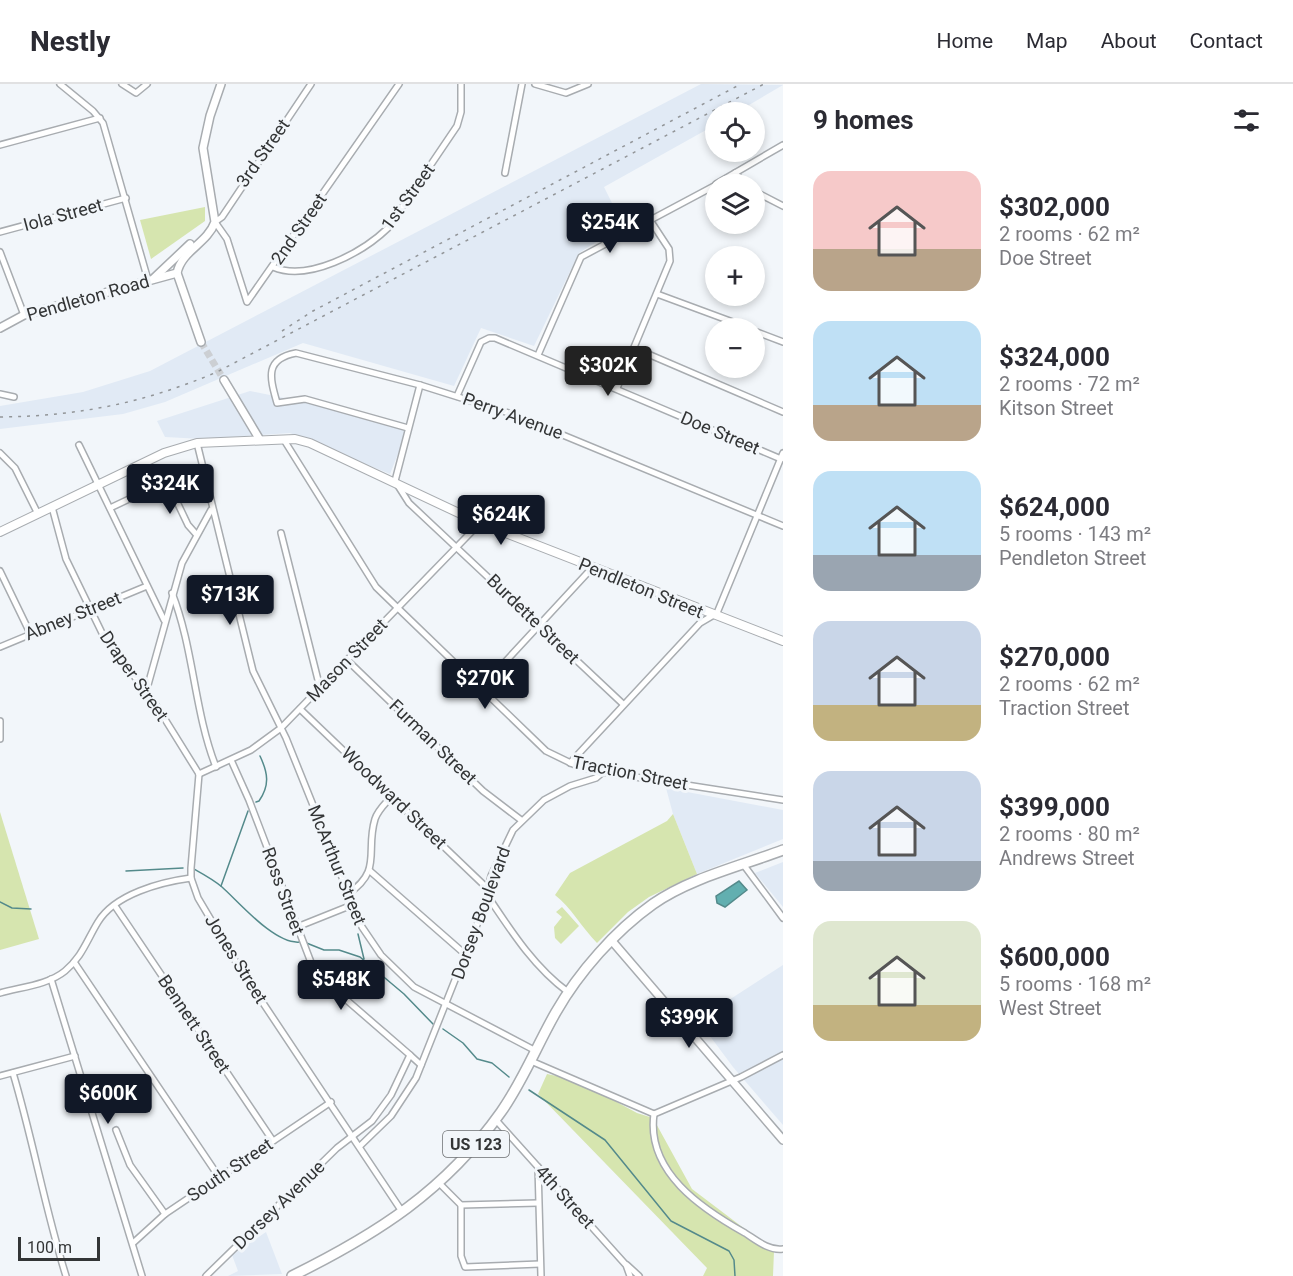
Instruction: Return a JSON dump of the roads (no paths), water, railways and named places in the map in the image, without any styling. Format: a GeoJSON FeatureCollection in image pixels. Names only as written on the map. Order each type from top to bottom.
{"type":"FeatureCollection","features":[{"type":"Feature","properties":{"kind":"highway","name":"US 123"},"geometry":{"type":"LineString","coordinates":[[292,1276],[351,1246],[403,1213],[439,1183],[495,1119],[568,993],[612,941],[654,904],[743,864],[783,850]]}},
{"type":"Feature","properties":{"kind":"main road","name":"Pendleton Street"},"geometry":{"type":"LineString","coordinates":[[0,532],[164,453],[197,443],[302,440],[395,481],[480,523],[713,616],[783,641]]}},
{"type":"Feature","properties":{"kind":"street"},"geometry":{"type":"LineString","coordinates":[[60,84],[100,118],[151,280],[190,243],[207,234]]}},
{"type":"Feature","properties":{"kind":"street"},"geometry":{"type":"LineString","coordinates":[[122,84],[136,93],[147,84]]}},
{"type":"Feature","properties":{"kind":"street"},"geometry":{"type":"LineString","coordinates":[[201,342],[177,273],[179,262],[207,234],[215,222],[203,148],[210,116],[221,84]]}},
{"type":"Feature","properties":{"kind":"street","name":"3rd Street"},"geometry":{"type":"LineString","coordinates":[[215,222],[222,217],[311,84]]}},
{"type":"Feature","properties":{"kind":"street","name":"2nd Street"},"geometry":{"type":"LineString","coordinates":[[215,222],[227,239],[248,302],[399,84]]}},
{"type":"Feature","properties":{"kind":"street","name":"1st Street"},"geometry":{"type":"LineString","coordinates":[[273,267],[293,272],[315,269],[342,258],[381,234],[397,217],[452,134],[461,112],[461,84]]}},
{"type":"Feature","properties":{"kind":"street"},"geometry":{"type":"LineString","coordinates":[[505,173],[522,84]]}},
{"type":"Feature","properties":{"kind":"street"},"geometry":{"type":"LineString","coordinates":[[535,84],[566,93],[588,84]]}},
{"type":"Feature","properties":{"kind":"street"},"geometry":{"type":"LineString","coordinates":[[0,145],[100,118]]}},
{"type":"Feature","properties":{"kind":"street"},"geometry":{"type":"LineString","coordinates":[[735,173],[781,148]]}},
{"type":"Feature","properties":{"kind":"street"},"geometry":{"type":"LineString","coordinates":[[537,355],[581,257],[705,191]]}},
{"type":"Feature","properties":{"kind":"street"},"geometry":{"type":"LineString","coordinates":[[765,196],[783,207]]}},
{"type":"Feature","properties":{"kind":"street","name":"Iola Street"},"geometry":{"type":"LineString","coordinates":[[0,232],[126,198]]}},
{"type":"Feature","properties":{"kind":"street"},"geometry":{"type":"LineString","coordinates":[[617,388],[657,294],[670,255],[666,243],[650,220]]}},
{"type":"Feature","properties":{"kind":"street"},"geometry":{"type":"LineString","coordinates":[[0,252],[24,315]]}},
{"type":"Feature","properties":{"kind":"street","name":"Pendleton Road"},"geometry":{"type":"LineString","coordinates":[[0,328],[24,315],[177,273]]}},
{"type":"Feature","properties":{"kind":"street"},"geometry":{"type":"LineString","coordinates":[[657,294],[722,318]]}},
{"type":"Feature","properties":{"kind":"street"},"geometry":{"type":"LineString","coordinates":[[765,335],[783,342]]}},
{"type":"Feature","properties":{"kind":"street","name":"Doe Street"},"geometry":{"type":"LineString","coordinates":[[457,396],[484,339],[495,338],[782,456]]}},
{"type":"Feature","properties":{"kind":"street"},"geometry":{"type":"LineString","coordinates":[[634,348],[783,412]]}},
{"type":"Feature","properties":{"kind":"street","name":"Perry Avenue"},"geometry":{"type":"LineString","coordinates":[[408,428],[305,399],[277,403],[270,374],[272,367],[282,357],[296,353],[457,396],[568,435],[783,526]]}},
{"type":"Feature","properties":{"kind":"street"},"geometry":{"type":"LineString","coordinates":[[224,380],[260,440]]}},
{"type":"Feature","properties":{"kind":"street"},"geometry":{"type":"LineString","coordinates":[[395,481],[420,385]]}},
{"type":"Feature","properties":{"kind":"street"},"geometry":{"type":"LineString","coordinates":[[0,394],[14,397]]}},
{"type":"Feature","properties":{"kind":"street","name":"Traction Street"},"geometry":{"type":"LineString","coordinates":[[284,440],[366,572],[397,608],[534,741],[570,763],[603,772],[783,800]]}},
{"type":"Feature","properties":{"kind":"street"},"geometry":{"type":"LineString","coordinates":[[294,454],[302,440]]}},
{"type":"Feature","properties":{"kind":"street","name":"McArthur Street"},"geometry":{"type":"LineString","coordinates":[[197,443],[202,471],[254,671],[281,728],[366,934],[391,966],[414,987],[446,1006],[536,1051]]}},
{"type":"Feature","properties":{"kind":"street"},"geometry":{"type":"LineString","coordinates":[[79,445],[164,620]]}},
{"type":"Feature","properties":{"kind":"street"},"geometry":{"type":"LineString","coordinates":[[0,453],[15,468],[38,514]]}},
{"type":"Feature","properties":{"kind":"street"},"geometry":{"type":"LineString","coordinates":[[570,763],[700,623],[713,616],[722,604],[782,456]]}},
{"type":"Feature","properties":{"kind":"street"},"geometry":{"type":"LineString","coordinates":[[110,508],[167,481],[202,471]]}},
{"type":"Feature","properties":{"kind":"street"},"geometry":{"type":"LineString","coordinates":[[167,481],[188,525],[196,534]]}},
{"type":"Feature","properties":{"kind":"street","name":"Burdette Street"},"geometry":{"type":"LineString","coordinates":[[395,481],[409,503],[623,704]]}},
{"type":"Feature","properties":{"kind":"street","name":"Draper Street"},"geometry":{"type":"LineString","coordinates":[[52,507],[66,559],[109,645],[146,692],[199,774]]}},
{"type":"Feature","properties":{"kind":"street"},"geometry":{"type":"LineString","coordinates":[[146,692],[164,620],[182,562],[196,534],[212,510]]}},
{"type":"Feature","properties":{"kind":"street","name":"Mason Street"},"geometry":{"type":"LineString","coordinates":[[199,774],[259,746],[281,728],[480,523]]}},
{"type":"Feature","properties":{"kind":"street"},"geometry":{"type":"LineString","coordinates":[[281,533],[320,688]]}},
{"type":"Feature","properties":{"kind":"street"},"geometry":{"type":"LineString","coordinates":[[480,689],[592,568]]}},
{"type":"Feature","properties":{"kind":"street"},"geometry":{"type":"LineString","coordinates":[[0,572],[30,633]]}},
{"type":"Feature","properties":{"kind":"street","name":"Abney Street"},"geometry":{"type":"LineString","coordinates":[[0,647],[147,585]]}},
{"type":"Feature","properties":{"kind":"street"},"geometry":{"type":"LineString","coordinates":[[172,593],[185,641],[199,716],[216,766]]}},
{"type":"Feature","properties":{"kind":"street","name":"Furman Street"},"geometry":{"type":"LineString","coordinates":[[347,660],[483,791],[521,820]]}},
{"type":"Feature","properties":{"kind":"street","name":"Woodward Street"},"geometry":{"type":"LineString","coordinates":[[300,709],[487,888]]}},
{"type":"Feature","properties":{"kind":"street"},"geometry":{"type":"LineString","coordinates":[[0,721],[0,739]]}},
{"type":"Feature","properties":{"kind":"street","name":"Ross Street"},"geometry":{"type":"LineString","coordinates":[[231,760],[249,800],[302,944],[320,977],[410,1055]]}},
{"type":"Feature","properties":{"kind":"street","name":"Dorsey Boulevard"},"geometry":{"type":"LineString","coordinates":[[360,1146],[399,1107],[421,1065],[466,954],[487,896],[487,888],[507,841],[521,820],[553,794],[596,778],[603,772]]}},
{"type":"Feature","properties":{"kind":"street","name":"Jones Street"},"geometry":{"type":"LineString","coordinates":[[199,774],[191,878],[198,898],[239,967],[403,1213]]}},
{"type":"Feature","properties":{"kind":"street"},"geometry":{"type":"LineString","coordinates":[[348,894],[361,885],[370,871],[375,818],[392,797]]}},
{"type":"Feature","properties":{"kind":"street"},"geometry":{"type":"LineString","coordinates":[[743,864],[783,918]]}},
{"type":"Feature","properties":{"kind":"street"},"geometry":{"type":"LineString","coordinates":[[370,871],[466,954]]}},
{"type":"Feature","properties":{"kind":"street"},"geometry":{"type":"LineString","coordinates":[[0,993],[51,979],[74,962],[84,950],[100,919],[115,906],[148,886],[191,878]]}},
{"type":"Feature","properties":{"kind":"street"},"geometry":{"type":"LineString","coordinates":[[487,896],[516,940],[568,993]]}},
{"type":"Feature","properties":{"kind":"street"},"geometry":{"type":"LineString","coordinates":[[297,927],[352,904]]}},
{"type":"Feature","properties":{"kind":"street","name":"Bennett Street"},"geometry":{"type":"LineString","coordinates":[[115,906],[273,1141]]}},
{"type":"Feature","properties":{"kind":"street"},"geometry":{"type":"LineString","coordinates":[[612,941],[783,1140]]}},
{"type":"Feature","properties":{"kind":"street"},"geometry":{"type":"LineString","coordinates":[[74,962],[219,1177]]}},
{"type":"Feature","properties":{"kind":"street"},"geometry":{"type":"LineString","coordinates":[[51,979],[142,1276]]}},
{"type":"Feature","properties":{"kind":"street"},"geometry":{"type":"LineString","coordinates":[[353,1135],[372,1121],[384,1105],[410,1055],[421,1065]]}},
{"type":"Feature","properties":{"kind":"street"},"geometry":{"type":"LineString","coordinates":[[531,1060],[654,1114],[783,1055]]}},
{"type":"Feature","properties":{"kind":"street"},"geometry":{"type":"LineString","coordinates":[[0,1076],[75,1056]]}},
{"type":"Feature","properties":{"kind":"street"},"geometry":{"type":"LineString","coordinates":[[14,1073],[47,1218],[66,1276]]}},
{"type":"Feature","properties":{"kind":"street","name":"South Street"},"geometry":{"type":"LineString","coordinates":[[133,1243],[165,1214],[331,1102]]}},
{"type":"Feature","properties":{"kind":"street"},"geometry":{"type":"LineString","coordinates":[[654,1114],[653,1132],[657,1146],[686,1194],[709,1213],[750,1237],[770,1248],[783,1249]]}},
{"type":"Feature","properties":{"kind":"street","name":"4th Street"},"geometry":{"type":"LineString","coordinates":[[495,1119],[626,1265],[630,1276]]}},
{"type":"Feature","properties":{"kind":"street"},"geometry":{"type":"LineString","coordinates":[[116,1130],[130,1165],[165,1214]]}},
{"type":"Feature","properties":{"kind":"street","name":"Dorsey Avenue"},"geometry":{"type":"LineString","coordinates":[[206,1276],[353,1135]]}},
{"type":"Feature","properties":{"kind":"street"},"geometry":{"type":"LineString","coordinates":[[538,1167],[541,1276]]}},
{"type":"Feature","properties":{"kind":"street"},"geometry":{"type":"LineString","coordinates":[[439,1183],[461,1205],[461,1256],[465,1267],[540,1264]]}},
{"type":"Feature","properties":{"kind":"street"},"geometry":{"type":"LineString","coordinates":[[461,1205],[538,1203]]}},
{"type":"Feature","properties":{"kind":"street"},"geometry":{"type":"LineString","coordinates":[[626,1265],[639,1276]]}},
{"type":"Feature","properties":{"kind":"water"},"geometry":{"type":"Polygon","coordinates":[[[739,881],[747,890],[725,907],[717,903],[716,896],[739,881]]]}},
{"type":"Feature","properties":{"kind":"waterway"},"geometry":{"type":"LineString","coordinates":[[256,802],[263,795],[266,784],[265,768],[260,756]]}},
{"type":"Feature","properties":{"kind":"waterway"},"geometry":{"type":"LineString","coordinates":[[221,886],[248,811]]}},
{"type":"Feature","properties":{"kind":"waterway"},"geometry":{"type":"LineString","coordinates":[[126,871],[183,868]]}},
{"type":"Feature","properties":{"kind":"waterway"},"geometry":{"type":"LineString","coordinates":[[194,869],[219,884],[269,930],[290,941],[300,942]]}},
{"type":"Feature","properties":{"kind":"waterway"},"geometry":{"type":"LineString","coordinates":[[0,902],[12,908],[31,909]]}},
{"type":"Feature","properties":{"kind":"waterway"},"geometry":{"type":"LineString","coordinates":[[358,934],[364,959]]}},
{"type":"Feature","properties":{"kind":"waterway"},"geometry":{"type":"LineString","coordinates":[[304,942],[324,950],[339,950],[360,957],[404,994],[433,1024]]}},
{"type":"Feature","properties":{"kind":"waterway"},"geometry":{"type":"LineString","coordinates":[[443,1029],[463,1043],[477,1059],[492,1063],[509,1077]]}},
{"type":"Feature","properties":{"kind":"waterway"},"geometry":{"type":"LineString","coordinates":[[529,1090],[605,1140],[671,1221],[729,1251],[734,1260],[735,1276]]}},
{"type":"Feature","properties":{"kind":"tunnel"},"geometry":{"type":"LineString","coordinates":[[201,342],[224,380]]}},
{"type":"Feature","properties":{"kind":"railway"},"geometry":{"type":"LineString","coordinates":[[282,331],[313,311],[741,84]]}},
{"type":"Feature","properties":{"kind":"railway"},"geometry":{"type":"LineString","coordinates":[[0,417],[57,414],[111,406],[163,392],[217,372],[764,84]]}}]}
